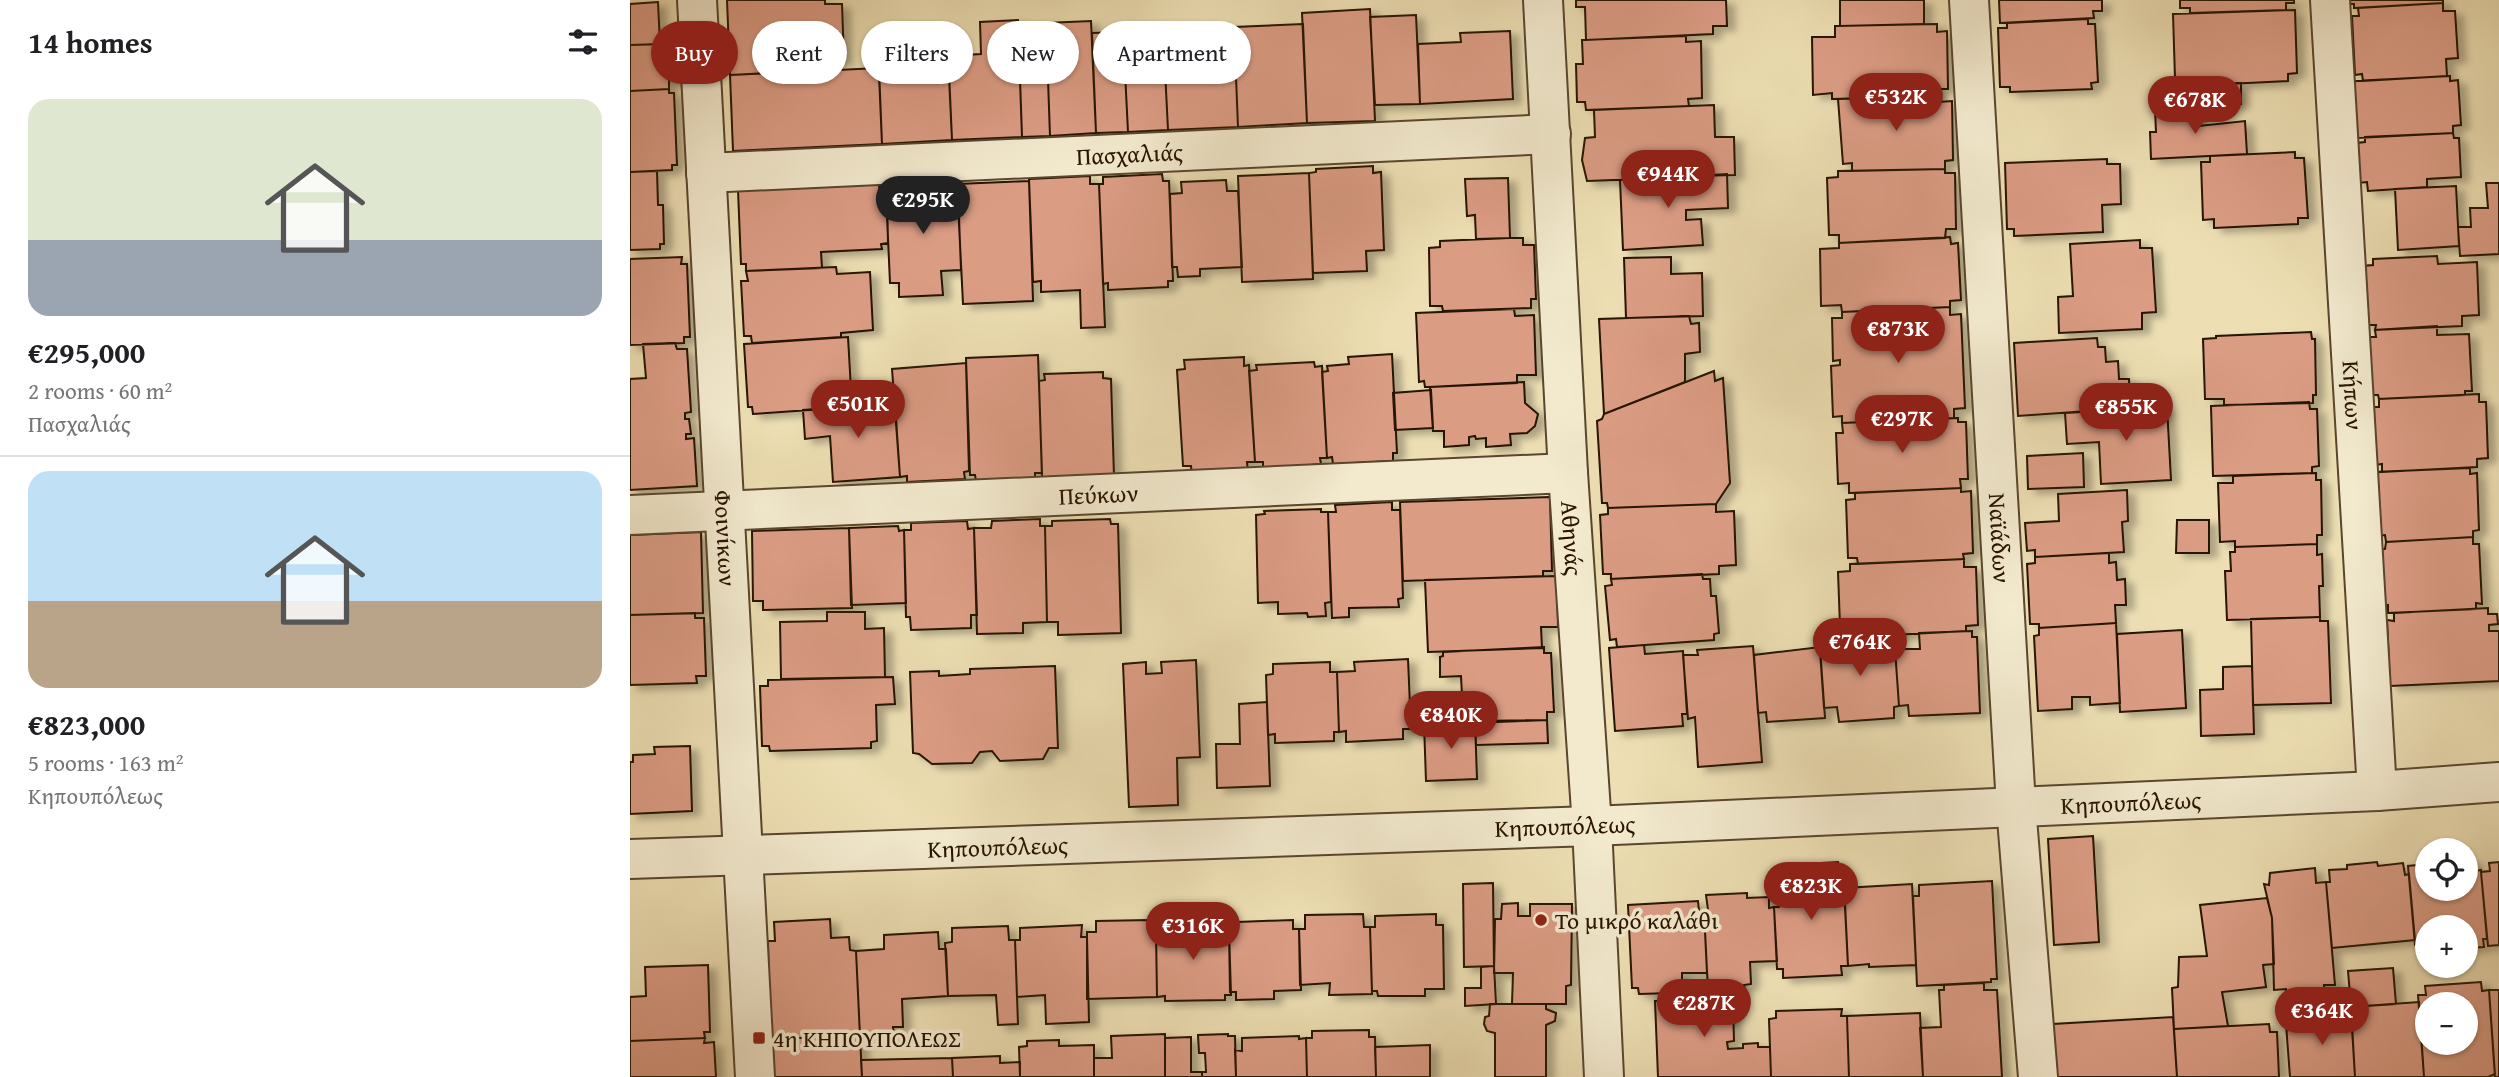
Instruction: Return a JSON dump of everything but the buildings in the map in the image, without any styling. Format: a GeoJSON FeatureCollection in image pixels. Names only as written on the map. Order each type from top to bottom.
{"type":"FeatureCollection","features":[{"type":"Feature","properties":{"kind":"street","name":"Φοινίκων"},"geometry":{"type":"LineString","coordinates":[[697,0],[755,1077]]}},
{"type":"Feature","properties":{"kind":"street","name":"Αθηνάς"},"geometry":{"type":"LineString","coordinates":[[1543,0],[1568,473],[1592,826],[1604,1077]]}},
{"type":"Feature","properties":{"kind":"street","name":"Ναϊάδων"},"geometry":{"type":"LineString","coordinates":[[1969,0],[2016,806],[2038,1077]]}},
{"type":"Feature","properties":{"kind":"street","name":"Κήπων"},"geometry":{"type":"LineString","coordinates":[[2330,0],[2377,791]]}},
{"type":"Feature","properties":{"kind":"street","name":"Πασχαλιάς"},"geometry":{"type":"LineString","coordinates":[[706,173],[1550,134]]}},
{"type":"Feature","properties":{"kind":"street","name":"Πεύκων"},"geometry":{"type":"LineString","coordinates":[[630,515],[1568,473]]}},
{"type":"Feature","properties":{"kind":"street","name":"Κηπουπόλεως"},"geometry":{"type":"LineString","coordinates":[[630,859],[1592,826],[2377,791],[2499,782]]}},
{"type":"Feature","properties":{"kind":"place","name":"Το μικρό καλάθι"},"geometry":{"type":"Point","coordinates":[1541,920]}},
{"type":"Feature","properties":{"kind":"place","name":"4η ΚΗΠΟΥΠΟΛΕΩΣ"},"geometry":{"type":"Point","coordinates":[759,1038]}}]}
